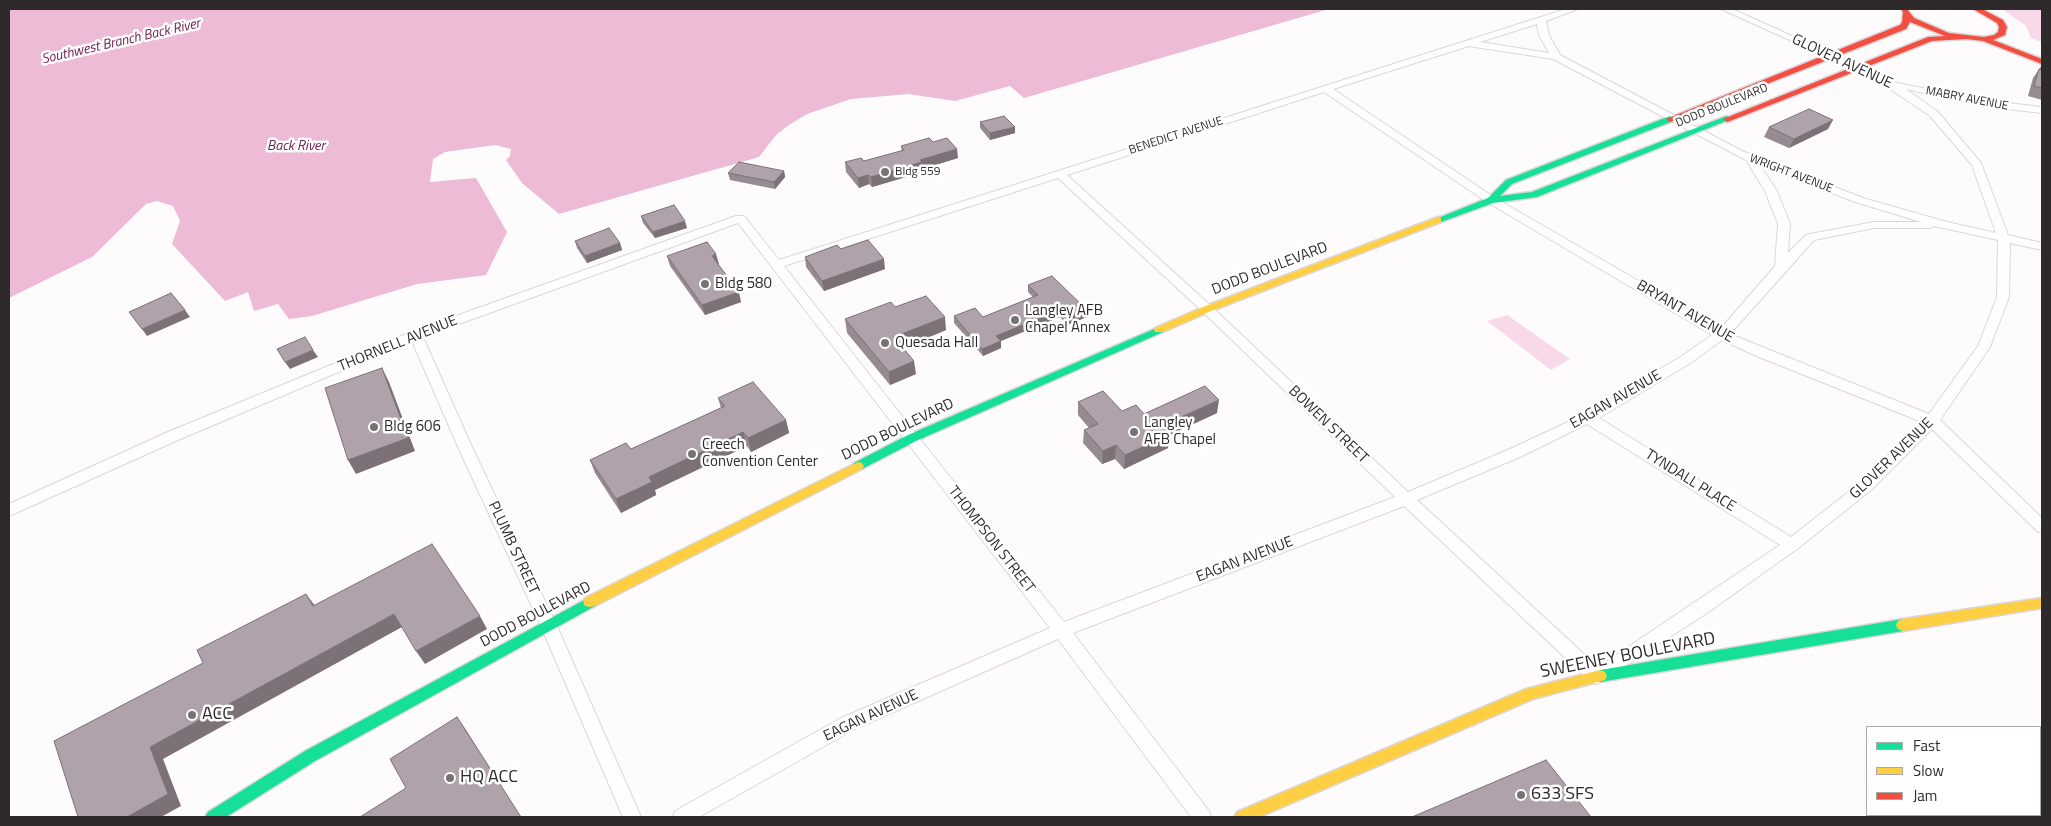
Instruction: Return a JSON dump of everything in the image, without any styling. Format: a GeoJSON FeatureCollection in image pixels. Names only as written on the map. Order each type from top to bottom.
{"type":"FeatureCollection","features":[{"type":"Feature","properties":{"kind":"street","name":"BENEDICT AVENUE"},"geometry":{"type":"LineString","coordinates":[[778,264],[1574,9]]}},
{"type":"Feature","properties":{"kind":"street","name":"GLOVER AVENUE"},"geometry":{"type":"LineString","coordinates":[[1597,677],[1792,544],[1865,487],[1932,421],[1984,347],[2003,297],[2004,239],[1977,165],[1934,114],[1892,84],[1725,9]]}},
{"type":"Feature","properties":{"kind":"street"},"geometry":{"type":"LineString","coordinates":[[1980,10],[2000,22],[2011,34],[2042,50]]}},
{"type":"Feature","properties":{"kind":"street"},"geometry":{"type":"LineString","coordinates":[[1905,12],[1916,23],[1934,31],[1963,38],[1984,39],[2042,62]]}},
{"type":"Feature","properties":{"kind":"street","name":"DODD BOULEVARD"},"geometry":{"type":"LineString","coordinates":[[1491,200],[1509,182],[1903,27],[1906,22],[1905,12]]}},
{"type":"Feature","properties":{"kind":"street"},"geometry":{"type":"LineString","coordinates":[[1541,20],[1544,35],[1556,57]]}},
{"type":"Feature","properties":{"kind":"street"},"geometry":{"type":"LineString","coordinates":[[1984,39],[2002,33],[2011,34]]}},
{"type":"Feature","properties":{"kind":"street","name":"DODD BOULEVARD"},"geometry":{"type":"LineString","coordinates":[[213,817],[310,756],[548,624],[912,438],[1207,309],[1491,200],[1534,195],[1931,39],[1963,38]]}},
{"type":"Feature","properties":{"kind":"street","name":"WRIGHT AVENUE"},"geometry":{"type":"LineString","coordinates":[[1466,43],[1556,57],[1695,132],[1752,158],[1859,200],[1945,225],[2042,246]]}},
{"type":"Feature","properties":{"kind":"street","name":"MABRY AVENUE"},"geometry":{"type":"LineString","coordinates":[[1892,84],[1982,103],[2042,110]]}},
{"type":"Feature","properties":{"kind":"street","name":"BRYANT AVENUE"},"geometry":{"type":"LineString","coordinates":[[1326,89],[1491,200],[1720,334],[1759,352],[1932,421],[2042,527]]}},
{"type":"Feature","properties":{"kind":"street"},"geometry":{"type":"LineString","coordinates":[[1752,158],[1771,191],[1784,224],[1781,266]]}},
{"type":"Feature","properties":{"kind":"street","name":"BOWEN STREET"},"geometry":{"type":"LineString","coordinates":[[1059,173],[1207,309],[1406,499],[1597,677]]}},
{"type":"Feature","properties":{"kind":"street","name":"THORNELL AVENUE"},"geometry":{"type":"LineString","coordinates":[[9,510],[173,436],[416,335],[740,218],[778,264]]}},
{"type":"Feature","properties":{"kind":"street","name":"EAGAN AVENUE"},"geometry":{"type":"LineString","coordinates":[[682,817],[847,724],[1062,630],[1406,499],[1515,453],[1588,418],[1687,359],[1728,329],[1781,266],[1810,237],[1874,225],[1945,225]]}},
{"type":"Feature","properties":{"kind":"street","name":"THOMPSON STREET"},"geometry":{"type":"LineString","coordinates":[[778,264],[1062,630],[1202,817]]}},
{"type":"Feature","properties":{"kind":"street","name":"PLUMB STREET"},"geometry":{"type":"LineString","coordinates":[[416,335],[465,447],[548,624],[632,817]]}},
{"type":"Feature","properties":{"kind":"street","name":"TYNDALL PLACE"},"geometry":{"type":"LineString","coordinates":[[1588,418],[1792,544]]}},
{"type":"Feature","properties":{"kind":"street","name":"SWEENEY BOULEVARD"},"geometry":{"type":"LineString","coordinates":[[1242,817],[1531,693],[1597,677],[1858,632],[2042,603]]}},
{"type":"Feature","properties":{"kind":"shaded area"},"geometry":{"type":"Polygon","coordinates":[[[2002,9],[2042,9],[2042,42],[2031,38],[2026,26],[2002,9]]]}},
{"type":"Feature","properties":{"kind":"shaded area"},"geometry":{"type":"Polygon","coordinates":[[[1507,315],[1570,359],[1551,370],[1487,321],[1507,315]]]}},
{"type":"Feature","properties":{"kind":"water","name":"Back River"},"geometry":{"type":"Polygon","coordinates":[[[9,9],[1329,9],[1024,98],[1010,86],[955,101],[908,94],[851,99],[807,114],[789,125],[776,135],[759,157],[559,214],[522,183],[506,160],[510,156],[511,149],[495,145],[445,152],[433,159],[430,182],[476,178],[507,232],[486,275],[417,284],[312,316],[289,319],[278,304],[254,311],[248,292],[225,301],[172,244],[180,221],[173,206],[157,201],[146,204],[92,257],[9,298],[9,9]]]}},
{"type":"Feature","properties":{"kind":"building"},"geometry":{"type":"Polygon","coordinates":[[[2042,66],[2042,88],[2034,86],[2039,69],[2041,70],[2042,66]]]}},
{"type":"Feature","properties":{"kind":"building"},"geometry":{"type":"Polygon","coordinates":[[[1809,109],[1833,120],[1794,139],[1769,127],[1809,109]]]}},
{"type":"Feature","properties":{"kind":"building"},"geometry":{"type":"Polygon","coordinates":[[[1004,116],[1015,127],[990,133],[980,122],[1004,116]]]}},
{"type":"Feature","properties":{"kind":"building"},"geometry":{"type":"Polygon","coordinates":[[[929,138],[933,142],[947,138],[957,149],[920,160],[922,162],[871,177],[868,175],[858,178],[845,162],[861,158],[864,161],[904,150],[901,146],[929,138]]]}},
{"type":"Feature","properties":{"kind":"building"},"geometry":{"type":"Polygon","coordinates":[[[739,162],[784,171],[774,182],[728,173],[739,162]]]}},
{"type":"Feature","properties":{"kind":"building"},"geometry":{"type":"Polygon","coordinates":[[[674,205],[685,221],[653,232],[641,216],[674,205]]]}},
{"type":"Feature","properties":{"kind":"building"},"geometry":{"type":"Polygon","coordinates":[[[609,228],[620,243],[585,256],[575,241],[609,228]]]}},
{"type":"Feature","properties":{"kind":"building"},"geometry":{"type":"Polygon","coordinates":[[[868,240],[884,259],[822,281],[805,257],[837,245],[841,249],[868,240]]]}},
{"type":"Feature","properties":{"kind":"building","name":"Bldg 580"},"geometry":{"type":"Polygon","coordinates":[[[707,242],[716,254],[712,256],[739,292],[702,305],[667,256],[707,242]]]}},
{"type":"Feature","properties":{"kind":"building","name":"Langley AFB Chapel Annex"},"geometry":{"type":"Polygon","coordinates":[[[1052,276],[1087,310],[1067,318],[1060,310],[996,336],[1001,341],[982,349],[954,316],[975,308],[983,317],[1038,295],[1028,285],[1052,276]]]}},
{"type":"Feature","properties":{"kind":"building"},"geometry":{"type":"Polygon","coordinates":[[[171,293],[185,310],[142,329],[129,312],[171,293]]]}},
{"type":"Feature","properties":{"kind":"building"},"geometry":{"type":"Polygon","coordinates":[[[926,296],[945,317],[894,337],[914,361],[889,372],[845,319],[891,302],[895,307],[926,296]]]}},
{"type":"Feature","properties":{"kind":"building"},"geometry":{"type":"Polygon","coordinates":[[[305,337],[313,350],[285,362],[277,349],[305,337]]]}},
{"type":"Feature","properties":{"kind":"building","name":"Bldg 606"},"geometry":{"type":"Polygon","coordinates":[[[382,368],[408,438],[348,460],[325,388],[382,368]]]}},
{"type":"Feature","properties":{"kind":"building","name":"Creech Convention Center"},"geometry":{"type":"Polygon","coordinates":[[[753,382],[786,420],[748,438],[743,432],[649,477],[652,482],[616,499],[590,460],[626,443],[631,449],[725,406],[718,398],[753,382]]]}},
{"type":"Feature","properties":{"kind":"building"},"geometry":{"type":"Polygon","coordinates":[[[1205,386],[1219,400],[1161,426],[1169,435],[1125,455],[1116,445],[1103,451],[1084,430],[1098,424],[1078,402],[1103,391],[1122,411],[1136,405],[1144,414],[1205,386]]]}},
{"type":"Feature","properties":{"kind":"building","name":"ACC"},"geometry":{"type":"Polygon","coordinates":[[[432,544],[480,616],[416,651],[394,614],[150,747],[168,794],[127,817],[78,817],[54,741],[203,663],[197,650],[306,594],[313,606],[432,544]]]}},
{"type":"Feature","properties":{"kind":"building","name":"HQ ACC"},"geometry":{"type":"Polygon","coordinates":[[[457,717],[521,817],[360,817],[406,788],[390,759],[457,717]]]}},
{"type":"Feature","properties":{"kind":"building","name":"633 SFS"},"geometry":{"type":"Polygon","coordinates":[[[1546,760],[1591,817],[1412,817],[1546,760]]]}},
{"type":"Feature","properties":{"kind":"traffic: fast"},"geometry":{"type":"LineString","coordinates":[[1491,200],[1509,182],[1670,119]]}},
{"type":"Feature","properties":{"kind":"traffic: fast"},"geometry":{"type":"LineString","coordinates":[[1438,220],[1491,200],[1534,195],[1727,119]]}},
{"type":"Feature","properties":{"kind":"traffic: fast"},"geometry":{"type":"LineString","coordinates":[[858,466],[912,438],[1159,330]]}},
{"type":"Feature","properties":{"kind":"traffic: fast"},"geometry":{"type":"LineString","coordinates":[[213,817],[310,756],[590,602]]}},
{"type":"Feature","properties":{"kind":"traffic: fast"},"geometry":{"type":"LineString","coordinates":[[1600,676],[1903,625]]}},
{"type":"Feature","properties":{"kind":"traffic: slow"},"geometry":{"type":"LineString","coordinates":[[1159,330],[1207,309],[1438,220]]}},
{"type":"Feature","properties":{"kind":"traffic: slow"},"geometry":{"type":"LineString","coordinates":[[590,602],[858,466]]}},
{"type":"Feature","properties":{"kind":"traffic: slow"},"geometry":{"type":"LineString","coordinates":[[1903,625],[2042,603]]}},
{"type":"Feature","properties":{"kind":"traffic: slow"},"geometry":{"type":"LineString","coordinates":[[1242,817],[1531,693],[1600,676]]}},
{"type":"Feature","properties":{"kind":"traffic: jam"},"geometry":{"type":"LineString","coordinates":[[1904,9],[1911,20],[1948,35],[1984,39],[1996,37],[2002,33],[2003,27],[2000,22],[1977,9]]}},
{"type":"Feature","properties":{"kind":"traffic: jam"},"geometry":{"type":"LineString","coordinates":[[1670,119],[1903,27],[1906,22],[1905,14]]}},
{"type":"Feature","properties":{"kind":"traffic: jam"},"geometry":{"type":"LineString","coordinates":[[1727,119],[1931,39],[1963,38]]}},
{"type":"Feature","properties":{"kind":"traffic: jam"},"geometry":{"type":"LineString","coordinates":[[1984,39],[2042,62]]}},
{"type":"Feature","properties":{"kind":"place","name":"Bldg 559"},"geometry":{"type":"Point","coordinates":[885,172]}},
{"type":"Feature","properties":{"kind":"place","name":"Bldg 580"},"geometry":{"type":"Point","coordinates":[705,284]}},
{"type":"Feature","properties":{"kind":"place","name":"Langley AFB Chapel Annex"},"geometry":{"type":"Point","coordinates":[1015,320]}},
{"type":"Feature","properties":{"kind":"place","name":"Quesada Hall"},"geometry":{"type":"Point","coordinates":[885,343]}},
{"type":"Feature","properties":{"kind":"place","name":"Bldg 606"},"geometry":{"type":"Point","coordinates":[374,427]}},
{"type":"Feature","properties":{"kind":"place","name":"Langley AFB Chapel"},"geometry":{"type":"Point","coordinates":[1134,432]}},
{"type":"Feature","properties":{"kind":"place","name":"Creech Convention Center"},"geometry":{"type":"Point","coordinates":[692,454]}},
{"type":"Feature","properties":{"kind":"place","name":"ACC"},"geometry":{"type":"Point","coordinates":[192,715]}},
{"type":"Feature","properties":{"kind":"place","name":"HQ ACC"},"geometry":{"type":"Point","coordinates":[450,778]}},
{"type":"Feature","properties":{"kind":"place","name":"633 SFS"},"geometry":{"type":"Point","coordinates":[1521,795]}},
{"type":"Feature","properties":{"kind":"water label","name":"Southwest Branch Back River"},"geometry":{"type":"Point","coordinates":[121,42]}}]}
